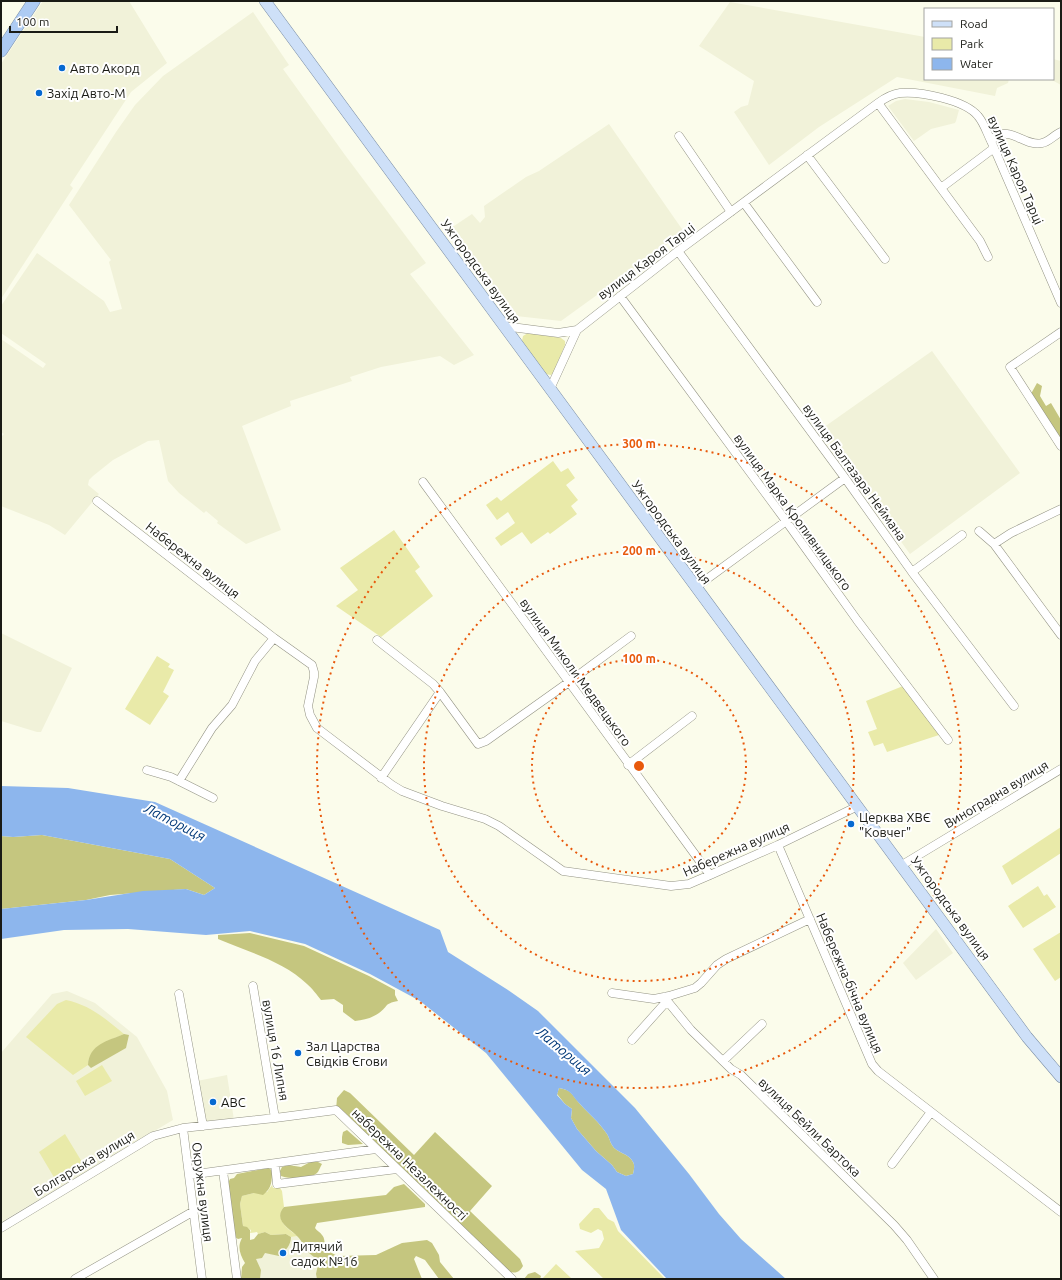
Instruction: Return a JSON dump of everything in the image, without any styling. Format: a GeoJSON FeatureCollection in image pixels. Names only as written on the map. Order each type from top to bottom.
{"type":"FeatureCollection","features":[{"type":"Feature","properties":{"kind":"highway"},"geometry":{"type":"LineString","coordinates":[[1,51],[34,1]]}},
{"type":"Feature","properties":{"kind":"main road","name":"Ужгородська вулиця"},"geometry":{"type":"LineString","coordinates":[[265,1],[436,232],[503,326],[902,865],[1027,1037],[1061,1077]]}},
{"type":"Feature","properties":{"kind":"street","name":"вулиця Кароя Тарці"},"geometry":{"type":"LineString","coordinates":[[550,389],[577,330],[678,251],[878,103],[893,95],[901,93],[924,94],[950,101],[963,106],[978,116],[1059,292],[1061,304]]}},
{"type":"Feature","properties":{"kind":"street"},"geometry":{"type":"LineString","coordinates":[[878,103],[980,241],[988,257]]}},
{"type":"Feature","properties":{"kind":"street"},"geometry":{"type":"LineString","coordinates":[[941,188],[992,145],[998,135],[1013,135],[1034,144],[1041,143],[1061,132]]}},
{"type":"Feature","properties":{"kind":"street"},"geometry":{"type":"LineString","coordinates":[[679,136],[731,212]]}},
{"type":"Feature","properties":{"kind":"street"},"geometry":{"type":"LineString","coordinates":[[807,155],[885,259]]}},
{"type":"Feature","properties":{"kind":"street"},"geometry":{"type":"LineString","coordinates":[[744,202],[817,302]]}},
{"type":"Feature","properties":{"kind":"street","name":"вулиця Балтазара Неймана"},"geometry":{"type":"LineString","coordinates":[[678,251],[845,478],[912,572],[1014,706]]}},
{"type":"Feature","properties":{"kind":"street","name":"вулиця Марка Кропивницького"},"geometry":{"type":"LineString","coordinates":[[620,296],[786,521],[861,626],[948,740]]}},
{"type":"Feature","properties":{"kind":"street"},"geometry":{"type":"LineString","coordinates":[[503,326],[558,332],[577,330]]}},
{"type":"Feature","properties":{"kind":"street"},"geometry":{"type":"LineString","coordinates":[[1061,332],[1010,367],[1061,446]]}},
{"type":"Feature","properties":{"kind":"street"},"geometry":{"type":"LineString","coordinates":[[696,587],[845,478]]}},
{"type":"Feature","properties":{"kind":"street","name":"вулиця Миколи Медвецького"},"geometry":{"type":"LineString","coordinates":[[423,482],[628,765],[710,875]]}},
{"type":"Feature","properties":{"kind":"street","name":"Набережна вулиця"},"geometry":{"type":"LineString","coordinates":[[97,501],[274,638],[312,665],[314,677],[308,706],[310,715],[317,728],[381,778],[402,791],[442,806],[486,819],[499,826],[563,871],[671,886],[689,884],[778,845],[858,806]]}},
{"type":"Feature","properties":{"kind":"street"},"geometry":{"type":"LineString","coordinates":[[994,544],[1011,533],[1061,509]]}},
{"type":"Feature","properties":{"kind":"street"},"geometry":{"type":"LineString","coordinates":[[979,531],[994,544],[1061,635]]}},
{"type":"Feature","properties":{"kind":"street"},"geometry":{"type":"LineString","coordinates":[[912,572],[962,534]]}},
{"type":"Feature","properties":{"kind":"street"},"geometry":{"type":"LineString","coordinates":[[377,640],[433,684],[478,744],[486,741],[631,636]]}},
{"type":"Feature","properties":{"kind":"street"},"geometry":{"type":"LineString","coordinates":[[180,781],[212,728],[232,706],[255,661],[274,638]]}},
{"type":"Feature","properties":{"kind":"street"},"geometry":{"type":"LineString","coordinates":[[381,778],[440,692]]}},
{"type":"Feature","properties":{"kind":"street"},"geometry":{"type":"LineString","coordinates":[[628,765],[692,716]]}},
{"type":"Feature","properties":{"kind":"street","name":"Виноградна вулиця"},"geometry":{"type":"LineString","coordinates":[[902,865],[1061,768]]}},
{"type":"Feature","properties":{"kind":"street"},"geometry":{"type":"LineString","coordinates":[[147,770],[171,777],[213,798]]}},
{"type":"Feature","properties":{"kind":"street","name":"Набережна-бічна вулиця"},"geometry":{"type":"LineString","coordinates":[[778,845],[872,1064],[878,1071],[1061,1212]]}},
{"type":"Feature","properties":{"kind":"street"},"geometry":{"type":"LineString","coordinates":[[612,993],[654,999],[665,999],[695,988],[701,984],[717,965],[726,959],[810,919]]}},
{"type":"Feature","properties":{"kind":"street","name":"вулиця 16 Липня"},"geometry":{"type":"LineString","coordinates":[[253,986],[275,1118]]}},
{"type":"Feature","properties":{"kind":"street"},"geometry":{"type":"LineString","coordinates":[[179,994],[203,1126]]}},
{"type":"Feature","properties":{"kind":"street"},"geometry":{"type":"LineString","coordinates":[[632,1040],[665,999]]}},
{"type":"Feature","properties":{"kind":"street","name":"вулиця Бейли Бартока"},"geometry":{"type":"LineString","coordinates":[[665,999],[691,1030],[731,1069],[741,1075],[894,1225],[907,1240],[934,1279]]}},
{"type":"Feature","properties":{"kind":"street"},"geometry":{"type":"LineString","coordinates":[[723,1061],[762,1024]]}},
{"type":"Feature","properties":{"kind":"street","name":"набережна Незалежності"},"geometry":{"type":"LineString","coordinates":[[275,1118],[336,1110],[512,1279]]}},
{"type":"Feature","properties":{"kind":"street"},"geometry":{"type":"LineString","coordinates":[[892,1164],[931,1112]]}},
{"type":"Feature","properties":{"kind":"street","name":"Окружна вулиця"},"geometry":{"type":"LineString","coordinates":[[202,1279],[183,1128],[275,1118]]}},
{"type":"Feature","properties":{"kind":"street","name":"Болгарська вулиця"},"geometry":{"type":"LineString","coordinates":[[1,1228],[153,1136],[183,1128]]}},
{"type":"Feature","properties":{"kind":"street"},"geometry":{"type":"LineString","coordinates":[[190,1175],[376,1149]]}},
{"type":"Feature","properties":{"kind":"street"},"geometry":{"type":"LineString","coordinates":[[275,1164],[277,1184],[397,1169]]}},
{"type":"Feature","properties":{"kind":"street"},"geometry":{"type":"LineString","coordinates":[[223,1171],[237,1279]]}},
{"type":"Feature","properties":{"kind":"street"},"geometry":{"type":"LineString","coordinates":[[75,1279],[194,1211]]}},
{"type":"Feature","properties":{"kind":"shaded area"},"geometry":{"type":"Polygon","coordinates":[[[43,1],[129,1],[167,63],[131,92],[70,185],[73,188],[1,299],[1,64],[43,1]]]}},
{"type":"Feature","properties":{"kind":"shaded area"},"geometry":{"type":"Polygon","coordinates":[[[730,2],[924,37],[924,80],[1009,80],[1008,83],[997,88],[995,96],[897,77],[819,127],[769,165],[734,112],[741,107],[748,105],[754,81],[699,46],[730,2]]]}},
{"type":"Feature","properties":{"kind":"shaded area"},"geometry":{"type":"Polygon","coordinates":[[[253,12],[289,65],[283,69],[426,263],[410,274],[474,355],[454,365],[440,356],[381,367],[350,377],[352,381],[290,401],[291,406],[242,426],[281,530],[246,544],[217,523],[218,521],[206,511],[204,513],[179,493],[168,481],[159,440],[148,441],[113,460],[89,480],[88,485],[99,494],[65,535],[49,525],[1,506],[1,437],[4,434],[1,432],[1,339],[43,368],[46,364],[1,333],[1,306],[37,253],[104,301],[110,312],[122,309],[109,262],[111,260],[69,205],[135,105],[163,76],[253,12]]]}},
{"type":"Feature","properties":{"kind":"shaded area"},"geometry":{"type":"Polygon","coordinates":[[[1054,59],[1061,61],[1061,85],[1052,80],[1054,80],[1054,59]]]}},
{"type":"Feature","properties":{"kind":"shaded area"},"geometry":{"type":"Polygon","coordinates":[[[905,99],[929,102],[959,110],[956,121],[955,123],[931,129],[914,141],[888,106],[896,101],[905,99]]]}},
{"type":"Feature","properties":{"kind":"shaded area"},"geometry":{"type":"Polygon","coordinates":[[[609,124],[684,232],[561,321],[516,316],[451,228],[472,214],[480,223],[485,217],[484,206],[526,177],[539,171],[609,124]]]}},
{"type":"Feature","properties":{"kind":"shaded area"},"geometry":{"type":"Polygon","coordinates":[[[932,351],[1020,473],[910,554],[820,430],[932,351]]]}},
{"type":"Feature","properties":{"kind":"shaded area"},"geometry":{"type":"Polygon","coordinates":[[[1,633],[72,668],[41,732],[1,721],[1,633]]]}},
{"type":"Feature","properties":{"kind":"shaded area"},"geometry":{"type":"Polygon","coordinates":[[[936,929],[953,953],[916,980],[903,963],[936,929]]]}},
{"type":"Feature","properties":{"kind":"shaded area"},"geometry":{"type":"Polygon","coordinates":[[[67,991],[95,1003],[137,1037],[167,1091],[173,1120],[1,1222],[1,1053],[52,994],[67,991]]]}},
{"type":"Feature","properties":{"kind":"shaded area"},"geometry":{"type":"Polygon","coordinates":[[[227,1075],[234,1120],[204,1122],[197,1081],[227,1075]]]}},
{"type":"Feature","properties":{"kind":"shaded area","name":"Дитячий садок №16"},"geometry":{"type":"Polygon","coordinates":[[[298,1236],[351,1279],[251,1279],[246,1244],[298,1236]]]}},
{"type":"Feature","properties":{"kind":"green space"},"geometry":{"type":"Polygon","coordinates":[[[528,333],[561,338],[565,341],[565,345],[551,375],[545,374],[522,341],[523,336],[528,333]]]}},
{"type":"Feature","properties":{"kind":"green space"},"geometry":{"type":"Polygon","coordinates":[[[1037,383],[1042,386],[1040,396],[1046,406],[1051,403],[1061,420],[1061,438],[1032,397],[1032,392],[1037,383]]]}},
{"type":"Feature","properties":{"kind":"green space"},"geometry":{"type":"Polygon","coordinates":[[[553,461],[561,472],[568,468],[575,478],[566,485],[578,500],[571,506],[577,514],[550,534],[548,532],[531,544],[522,532],[501,546],[495,538],[515,523],[508,512],[497,520],[486,505],[497,497],[501,501],[553,461]]]}},
{"type":"Feature","properties":{"kind":"green space"},"geometry":{"type":"Polygon","coordinates":[[[394,530],[420,567],[415,571],[433,596],[381,637],[336,606],[358,590],[340,568],[394,530]]]}},
{"type":"Feature","properties":{"kind":"green space"},"geometry":{"type":"Polygon","coordinates":[[[157,656],[170,664],[168,667],[174,670],[163,692],[169,696],[150,725],[125,709],[157,656]]]}},
{"type":"Feature","properties":{"kind":"green space"},"geometry":{"type":"Polygon","coordinates":[[[903,686],[939,735],[887,752],[883,743],[874,746],[868,732],[877,729],[866,701],[903,686]]]}},
{"type":"Feature","properties":{"kind":"green space"},"geometry":{"type":"Polygon","coordinates":[[[1061,827],[1061,853],[1012,885],[1002,866],[1061,827]]]}},
{"type":"Feature","properties":{"kind":"green space"},"geometry":{"type":"Polygon","coordinates":[[[42,835],[170,859],[215,888],[204,895],[186,889],[110,895],[86,900],[1,909],[1,836],[13,837],[42,835]]]}},
{"type":"Feature","properties":{"kind":"green space"},"geometry":{"type":"Polygon","coordinates":[[[1038,886],[1044,896],[1047,894],[1056,907],[1023,928],[1008,906],[1038,886]]]}},
{"type":"Feature","properties":{"kind":"green space"},"geometry":{"type":"Polygon","coordinates":[[[1061,932],[1061,977],[1055,981],[1033,949],[1061,932]]]}},
{"type":"Feature","properties":{"kind":"green space"},"geometry":{"type":"Polygon","coordinates":[[[250,933],[304,946],[369,976],[395,990],[395,995],[398,1001],[388,1004],[382,1011],[374,1016],[355,1021],[343,1012],[343,1005],[334,999],[321,1000],[309,986],[287,969],[265,958],[218,939],[218,935],[250,933]]]}},
{"type":"Feature","properties":{"kind":"green space"},"geometry":{"type":"Polygon","coordinates":[[[66,1000],[83,1005],[90,1009],[124,1034],[96,1048],[89,1058],[88,1065],[73,1075],[26,1037],[57,1004],[66,1000]]]}},
{"type":"Feature","properties":{"kind":"green space"},"geometry":{"type":"Polygon","coordinates":[[[124,1034],[129,1035],[126,1048],[91,1068],[88,1065],[92,1052],[100,1044],[124,1034]]]}},
{"type":"Feature","properties":{"kind":"green space"},"geometry":{"type":"Polygon","coordinates":[[[102,1065],[112,1081],[85,1096],[76,1081],[102,1065]]]}},
{"type":"Feature","properties":{"kind":"green space"},"geometry":{"type":"Polygon","coordinates":[[[559,1088],[567,1090],[571,1093],[608,1135],[614,1148],[631,1159],[634,1165],[633,1174],[626,1176],[617,1172],[577,1129],[571,1118],[572,1109],[565,1104],[557,1094],[559,1088]]]}},
{"type":"Feature","properties":{"kind":"green space"},"geometry":{"type":"Polygon","coordinates":[[[344,1090],[350,1093],[414,1155],[435,1132],[492,1186],[470,1211],[520,1259],[523,1266],[519,1271],[509,1272],[503,1270],[336,1110],[337,1098],[344,1090]]]}},
{"type":"Feature","properties":{"kind":"green space"},"geometry":{"type":"Polygon","coordinates":[[[347,1130],[363,1144],[348,1145],[342,1143],[343,1132],[347,1130]]]}},
{"type":"Feature","properties":{"kind":"green space"},"geometry":{"type":"Polygon","coordinates":[[[65,1134],[82,1162],[55,1179],[39,1152],[65,1134]]]}},
{"type":"Feature","properties":{"kind":"green space"},"geometry":{"type":"Polygon","coordinates":[[[312,1161],[322,1164],[318,1172],[314,1175],[299,1178],[281,1176],[280,1171],[282,1167],[288,1165],[301,1167],[312,1161]]]}},
{"type":"Feature","properties":{"kind":"green space"},"geometry":{"type":"Polygon","coordinates":[[[268,1168],[272,1170],[272,1178],[270,1187],[266,1192],[263,1195],[254,1193],[242,1196],[240,1204],[243,1226],[250,1230],[250,1240],[254,1239],[258,1234],[265,1232],[271,1235],[286,1234],[291,1237],[291,1240],[287,1248],[279,1256],[265,1253],[262,1258],[256,1259],[261,1270],[260,1279],[241,1279],[242,1267],[245,1263],[240,1250],[242,1238],[238,1239],[235,1237],[228,1183],[230,1179],[234,1178],[237,1174],[268,1168]]]}},
{"type":"Feature","properties":{"kind":"green space"},"geometry":{"type":"Polygon","coordinates":[[[404,1184],[425,1204],[425,1207],[317,1223],[315,1228],[323,1236],[328,1250],[339,1256],[376,1255],[402,1243],[427,1240],[432,1243],[439,1255],[440,1262],[454,1279],[439,1279],[425,1260],[416,1256],[414,1259],[422,1279],[317,1279],[316,1274],[319,1260],[309,1253],[295,1234],[281,1221],[280,1216],[284,1207],[386,1195],[394,1187],[404,1184]]]}},
{"type":"Feature","properties":{"kind":"green space"},"geometry":{"type":"Polygon","coordinates":[[[272,1185],[273,1188],[280,1188],[282,1191],[284,1207],[281,1211],[281,1220],[290,1231],[298,1236],[291,1237],[286,1234],[271,1235],[265,1232],[258,1234],[257,1232],[250,1233],[251,1230],[243,1226],[240,1204],[242,1196],[267,1192],[272,1185]]]}},
{"type":"Feature","properties":{"kind":"green space"},"geometry":{"type":"Polygon","coordinates":[[[594,1208],[599,1208],[608,1219],[614,1222],[618,1231],[665,1279],[604,1279],[575,1251],[599,1248],[604,1239],[602,1231],[598,1229],[591,1233],[580,1229],[579,1224],[594,1208]]]}},
{"type":"Feature","properties":{"kind":"green space"},"geometry":{"type":"Polygon","coordinates":[[[556,1264],[570,1277],[572,1279],[542,1279],[556,1264]]]}},
{"type":"Feature","properties":{"kind":"green space"},"geometry":{"type":"Polygon","coordinates":[[[535,1272],[541,1276],[540,1279],[524,1279],[528,1274],[535,1272]]]}},
{"type":"Feature","properties":{"kind":"water","name":"Латориця"},"geometry":{"type":"Polygon","coordinates":[[[1,786],[68,788],[155,802],[440,930],[448,952],[538,1011],[635,1108],[689,1174],[719,1214],[741,1239],[786,1279],[667,1279],[621,1230],[606,1189],[582,1170],[486,1053],[420,1001],[370,974],[305,944],[250,931],[206,935],[128,929],[64,930],[1,939],[1,909],[86,900],[143,891],[186,889],[204,895],[215,888],[170,859],[42,835],[13,837],[1,836],[1,786]],[[559,1088],[557,1095],[572,1109],[571,1118],[577,1129],[617,1172],[626,1176],[633,1174],[634,1165],[631,1159],[614,1148],[601,1126],[567,1090],[559,1088]]]}},
{"type":"Feature","properties":{"kind":"place","name":"Авто Акорд"},"geometry":{"type":"Point","coordinates":[62,68]}},
{"type":"Feature","properties":{"kind":"place","name":"Захід Авто-М"},"geometry":{"type":"Point","coordinates":[39,93]}},
{"type":"Feature","properties":{"kind":"place","name":"Церква ХВЄ \"Ковчег\""},"geometry":{"type":"Point","coordinates":[851,824]}},
{"type":"Feature","properties":{"kind":"place","name":"Зал Царства Свідків Єгови"},"geometry":{"type":"Point","coordinates":[298,1053]}},
{"type":"Feature","properties":{"kind":"place","name":"ABC"},"geometry":{"type":"Point","coordinates":[213,1102]}},
{"type":"Feature","properties":{"kind":"place","name":"Дитячий садок №16"},"geometry":{"type":"Point","coordinates":[283,1253]}}]}
